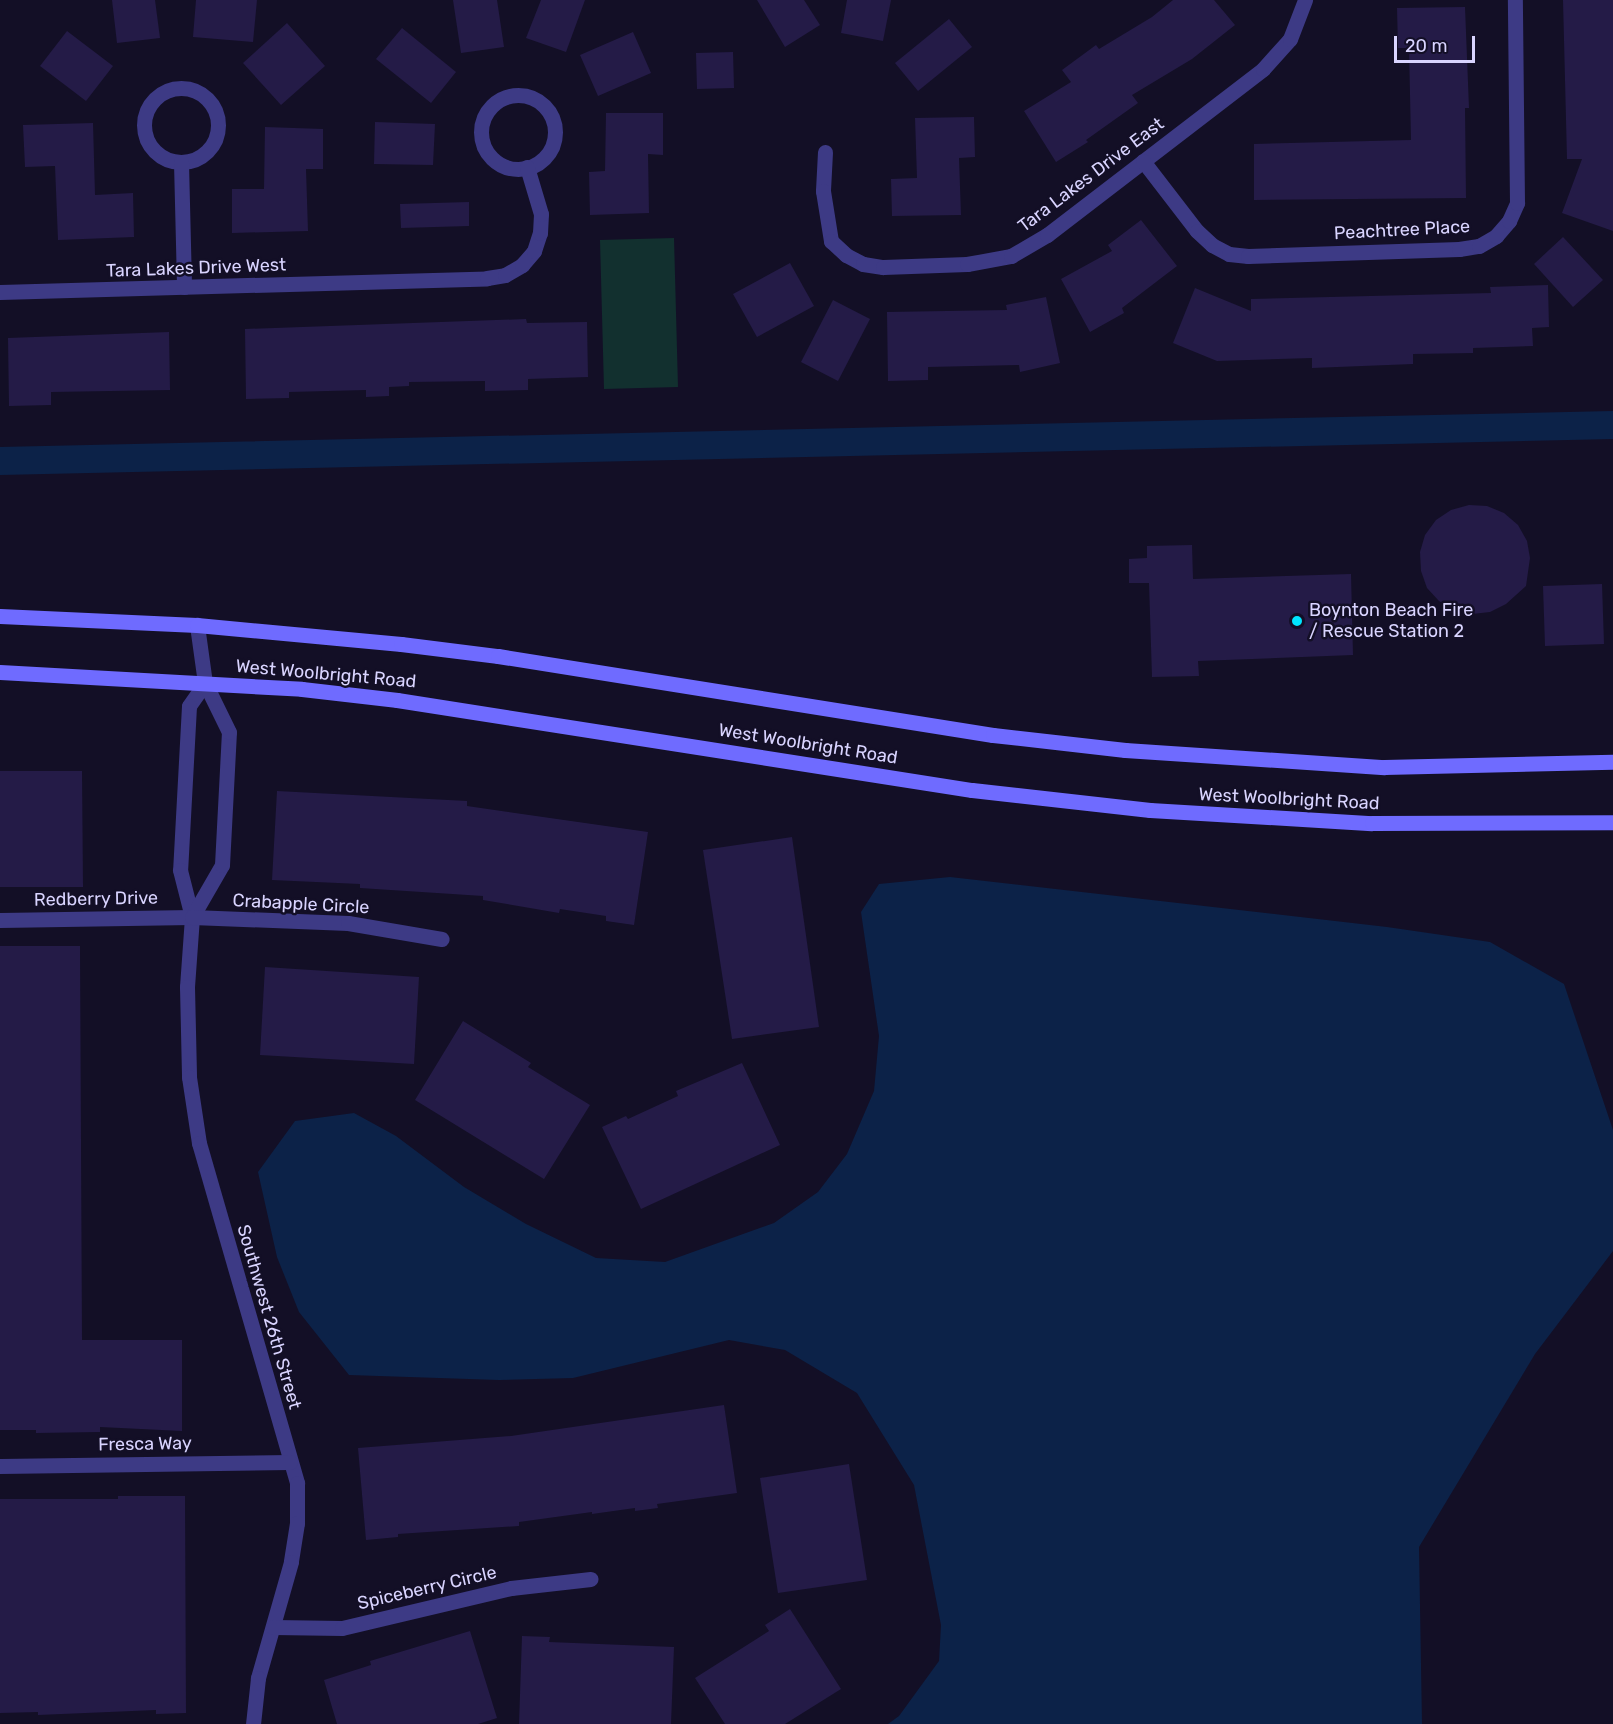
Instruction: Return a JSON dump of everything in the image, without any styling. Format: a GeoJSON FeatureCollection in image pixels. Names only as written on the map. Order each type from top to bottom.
{"type":"FeatureCollection","features":[{"type":"Feature","properties":{"kind":"main road","name":"West Woolbright Road"},"geometry":{"type":"LineString","coordinates":[[0,616],[197,625],[309,634],[498,656],[908,723],[1125,750],[1384,767],[1613,762]]}},
{"type":"Feature","properties":{"kind":"main road","name":"West Woolbright Road"},"geometry":{"type":"LineString","coordinates":[[0,672],[302,689],[472,710],[972,790],[1150,810],[1372,823],[1613,822]]}},
{"type":"Feature","properties":{"kind":"street","name":"Tara Lakes Drive East"},"geometry":{"type":"LineString","coordinates":[[825,152],[823,191],[831,241],[846,255],[863,264],[883,267],[967,264],[1011,256],[1047,236],[1263,69],[1290,39],[1305,0]]}},
{"type":"Feature","properties":{"kind":"street","name":"Peachtree Place"},"geometry":{"type":"LineString","coordinates":[[1143,161],[1197,231],[1212,245],[1229,254],[1248,256],[1377,252],[1459,249],[1479,246],[1503,229],[1517,203],[1515,0]]}},
{"type":"Feature","properties":{"kind":"street"},"geometry":{"type":"LineString","coordinates":[[180,88],[202,95],[216,113],[218,124],[211,146],[193,160],[181,162],[159,155],[145,137],[143,126],[150,104],[168,90],[180,88]]}},
{"type":"Feature","properties":{"kind":"street"},"geometry":{"type":"LineString","coordinates":[[521,95],[542,104],[554,123],[555,135],[546,155],[527,167],[515,168],[494,160],[482,140],[481,128],[490,108],[510,96],[521,95]]}},
{"type":"Feature","properties":{"kind":"street"},"geometry":{"type":"LineString","coordinates":[[181,162],[184,287]]}},
{"type":"Feature","properties":{"kind":"street","name":"Tara Lakes Drive West"},"geometry":{"type":"LineString","coordinates":[[0,292],[487,278],[505,275],[522,265],[534,251],[540,233],[541,214],[527,167]]}},
{"type":"Feature","properties":{"kind":"street","name":"Southwest 26th Street"},"geometry":{"type":"LineString","coordinates":[[192,918],[222,865],[229,732],[205,683],[197,625]]}},
{"type":"Feature","properties":{"kind":"street","name":"Southwest 26th Street"},"geometry":{"type":"LineString","coordinates":[[205,683],[189,706],[180,870],[192,918],[186,1032],[189,1077],[200,1143],[297,1483],[297,1523],[291,1562],[258,1678],[253,1724]]}},
{"type":"Feature","properties":{"kind":"street","name":"Redberry Drive"},"geometry":{"type":"LineString","coordinates":[[0,920],[192,918]]}},
{"type":"Feature","properties":{"kind":"street","name":"Crabapple Circle"},"geometry":{"type":"LineString","coordinates":[[192,918],[348,923],[442,939]]}},
{"type":"Feature","properties":{"kind":"street","name":"Fresca Way"},"geometry":{"type":"LineString","coordinates":[[0,1466],[290,1462]]}},
{"type":"Feature","properties":{"kind":"street","name":"Spiceberry Circle"},"geometry":{"type":"LineString","coordinates":[[273,1627],[342,1628],[511,1588],[590,1579]]}},
{"type":"Feature","properties":{"kind":"green space"},"geometry":{"type":"Polygon","coordinates":[[[674,238],[678,387],[604,389],[600,240],[674,238]]]}},
{"type":"Feature","properties":{"kind":"water"},"geometry":{"type":"Polygon","coordinates":[[[950,877],[1387,927],[1490,942],[1564,984],[1613,1130],[1613,1251],[1535,1354],[1419,1547],[1422,1724],[888,1724],[899,1716],[939,1661],[941,1625],[914,1485],[857,1393],[785,1350],[729,1340],[573,1378],[499,1380],[349,1375],[299,1312],[277,1257],[258,1172],[295,1121],[354,1113],[396,1136],[464,1187],[526,1224],[596,1258],[665,1262],[774,1223],[818,1192],[847,1154],[874,1091],[879,1036],[861,912],[879,884],[950,877]]]}},
{"type":"Feature","properties":{"kind":"building"},"geometry":{"type":"Polygon","coordinates":[[[112,0],[155,0],[160,38],[117,43],[112,0]]]}},
{"type":"Feature","properties":{"kind":"building"},"geometry":{"type":"Polygon","coordinates":[[[196,0],[257,0],[253,42],[193,37],[196,0]]]}},
{"type":"Feature","properties":{"kind":"building"},"geometry":{"type":"Polygon","coordinates":[[[453,0],[497,0],[504,47],[461,53],[453,0]]]}},
{"type":"Feature","properties":{"kind":"building"},"geometry":{"type":"Polygon","coordinates":[[[541,0],[585,0],[566,52],[526,38],[541,0]]]}},
{"type":"Feature","properties":{"kind":"building"},"geometry":{"type":"Polygon","coordinates":[[[757,0],[804,0],[820,25],[785,47],[757,0]]]}},
{"type":"Feature","properties":{"kind":"building"},"geometry":{"type":"Polygon","coordinates":[[[847,0],[891,0],[883,41],[841,33],[847,0]]]}},
{"type":"Feature","properties":{"kind":"building"},"geometry":{"type":"Polygon","coordinates":[[[1173,0],[1214,0],[1235,25],[1192,59],[1132,95],[1138,103],[1086,140],[1088,142],[1056,162],[1024,111],[1071,82],[1062,70],[1096,45],[1099,49],[1152,17],[1173,0]]]}},
{"type":"Feature","properties":{"kind":"building"},"geometry":{"type":"Polygon","coordinates":[[[1563,0],[1613,0],[1613,231],[1562,213],[1582,159],[1567,159],[1563,0]]]}},
{"type":"Feature","properties":{"kind":"building"},"geometry":{"type":"Polygon","coordinates":[[[1465,7],[1469,108],[1465,108],[1466,198],[1254,200],[1254,144],[1411,140],[1409,48],[1398,48],[1397,8],[1465,7]]]}},
{"type":"Feature","properties":{"kind":"building"},"geometry":{"type":"Polygon","coordinates":[[[949,19],[972,47],[918,91],[895,63],[949,19]]]}},
{"type":"Feature","properties":{"kind":"building"},"geometry":{"type":"Polygon","coordinates":[[[287,23],[325,66],[281,105],[243,63],[287,23]]]}},
{"type":"Feature","properties":{"kind":"building"},"geometry":{"type":"Polygon","coordinates":[[[402,28],[456,72],[431,103],[376,59],[402,28]]]}},
{"type":"Feature","properties":{"kind":"building"},"geometry":{"type":"Polygon","coordinates":[[[67,31],[113,66],[86,101],[40,66],[67,31]]]}},
{"type":"Feature","properties":{"kind":"building"},"geometry":{"type":"Polygon","coordinates":[[[633,32],[651,73],[598,96],[580,55],[633,32]]]}},
{"type":"Feature","properties":{"kind":"building"},"geometry":{"type":"Polygon","coordinates":[[[733,52],[734,88],[697,89],[696,53],[733,52]]]}},
{"type":"Feature","properties":{"kind":"building"},"geometry":{"type":"Polygon","coordinates":[[[606,113],[663,113],[663,155],[648,154],[649,213],[590,215],[589,172],[605,171],[606,113]]]}},
{"type":"Feature","properties":{"kind":"building"},"geometry":{"type":"Polygon","coordinates":[[[974,117],[975,157],[959,158],[961,215],[892,216],[891,179],[917,178],[915,118],[974,117]]]}},
{"type":"Feature","properties":{"kind":"building"},"geometry":{"type":"Polygon","coordinates":[[[375,122],[435,124],[433,165],[374,164],[375,122]]]}},
{"type":"Feature","properties":{"kind":"building"},"geometry":{"type":"Polygon","coordinates":[[[93,123],[95,195],[133,193],[134,237],[58,240],[55,166],[25,167],[23,125],[93,123]]]}},
{"type":"Feature","properties":{"kind":"building"},"geometry":{"type":"Polygon","coordinates":[[[265,127],[323,129],[323,169],[306,169],[308,231],[232,233],[232,189],[264,189],[265,127]]]}},
{"type":"Feature","properties":{"kind":"building"},"geometry":{"type":"Polygon","coordinates":[[[469,202],[469,226],[401,228],[400,204],[469,202]]]}},
{"type":"Feature","properties":{"kind":"building"},"geometry":{"type":"Polygon","coordinates":[[[1141,220],[1177,266],[1122,308],[1124,313],[1090,332],[1061,279],[1112,251],[1108,245],[1141,220]]]}},
{"type":"Feature","properties":{"kind":"building"},"geometry":{"type":"Polygon","coordinates":[[[1563,237],[1603,280],[1573,307],[1534,264],[1563,237]]]}},
{"type":"Feature","properties":{"kind":"building"},"geometry":{"type":"Polygon","coordinates":[[[790,263],[814,306],[757,337],[733,294],[790,263]]]}},
{"type":"Feature","properties":{"kind":"building"},"geometry":{"type":"Polygon","coordinates":[[[1548,285],[1549,327],[1532,328],[1533,346],[1473,348],[1473,353],[1413,354],[1413,364],[1312,368],[1312,358],[1217,361],[1173,343],[1195,288],[1251,311],[1251,299],[1491,293],[1490,287],[1548,285]]]}},
{"type":"Feature","properties":{"kind":"building"},"geometry":{"type":"Polygon","coordinates":[[[1046,297],[1060,363],[1020,372],[1019,365],[928,367],[928,380],[888,381],[887,312],[1007,310],[1006,305],[1046,297]]]}},
{"type":"Feature","properties":{"kind":"building"},"geometry":{"type":"Polygon","coordinates":[[[833,300],[870,319],[838,381],[801,362],[833,300]]]}},
{"type":"Feature","properties":{"kind":"building"},"geometry":{"type":"Polygon","coordinates":[[[526,319],[527,323],[587,322],[588,377],[528,379],[528,390],[485,391],[485,381],[409,382],[409,386],[389,387],[389,396],[366,397],[366,390],[289,392],[289,398],[246,399],[245,329],[526,319]]]}},
{"type":"Feature","properties":{"kind":"building"},"geometry":{"type":"Polygon","coordinates":[[[169,332],[170,390],[51,392],[51,405],[9,406],[8,338],[169,332]]]}},
{"type":"Feature","properties":{"kind":"building"},"geometry":{"type":"Polygon","coordinates":[[[1469,505],[1487,506],[1504,513],[1518,525],[1527,541],[1530,558],[1526,586],[1506,604],[1490,612],[1472,614],[1455,610],[1439,601],[1427,588],[1421,571],[1420,552],[1425,535],[1436,520],[1451,510],[1469,505]]]}},
{"type":"Feature","properties":{"kind":"building"},"geometry":{"type":"Polygon","coordinates":[[[1192,545],[1193,579],[1351,574],[1353,655],[1198,661],[1199,676],[1152,677],[1149,583],[1129,583],[1129,559],[1147,558],[1147,546],[1192,545]]]}},
{"type":"Feature","properties":{"kind":"building"},"geometry":{"type":"Polygon","coordinates":[[[1602,584],[1604,644],[1545,646],[1543,586],[1602,584]]]}},
{"type":"Feature","properties":{"kind":"building"},"geometry":{"type":"Polygon","coordinates":[[[0,771],[82,771],[83,887],[0,887],[0,771]]]}},
{"type":"Feature","properties":{"kind":"building"},"geometry":{"type":"Polygon","coordinates":[[[277,791],[467,801],[467,806],[648,832],[634,925],[606,921],[606,916],[560,909],[559,913],[483,900],[483,896],[360,888],[360,884],[272,880],[277,791]]]}},
{"type":"Feature","properties":{"kind":"building"},"geometry":{"type":"Polygon","coordinates":[[[792,837],[819,1027],[732,1039],[703,850],[792,837]]]}},
{"type":"Feature","properties":{"kind":"building"},"geometry":{"type":"Polygon","coordinates":[[[0,946],[80,946],[82,1340],[182,1340],[182,1431],[100,1427],[100,1432],[36,1433],[36,1430],[0,1430],[0,946]]]}},
{"type":"Feature","properties":{"kind":"building"},"geometry":{"type":"Polygon","coordinates":[[[265,967],[419,977],[414,1064],[260,1055],[265,967]]]}},
{"type":"Feature","properties":{"kind":"building"},"geometry":{"type":"Polygon","coordinates":[[[463,1021],[531,1063],[528,1067],[590,1105],[544,1179],[415,1100],[463,1021]]]}},
{"type":"Feature","properties":{"kind":"building"},"geometry":{"type":"Polygon","coordinates":[[[742,1063],[780,1145],[641,1209],[602,1127],[626,1116],[628,1119],[678,1096],[676,1091],[742,1063]]]}},
{"type":"Feature","properties":{"kind":"building"},"geometry":{"type":"Polygon","coordinates":[[[724,1405],[737,1493],[657,1504],[658,1508],[635,1511],[635,1508],[592,1514],[592,1512],[519,1522],[519,1526],[398,1534],[398,1537],[366,1540],[358,1448],[511,1436],[724,1405]]]}},
{"type":"Feature","properties":{"kind":"building"},"geometry":{"type":"Polygon","coordinates":[[[849,1464],[867,1580],[778,1593],[760,1478],[849,1464]]]}},
{"type":"Feature","properties":{"kind":"building"},"geometry":{"type":"Polygon","coordinates":[[[118,1496],[185,1496],[186,1713],[156,1714],[156,1710],[38,1715],[38,1712],[0,1713],[0,1499],[118,1499],[118,1496]]]}},
{"type":"Feature","properties":{"kind":"building"},"geometry":{"type":"Polygon","coordinates":[[[790,1609],[841,1689],[785,1724],[725,1724],[695,1678],[769,1631],[765,1625],[790,1609]]]}},
{"type":"Feature","properties":{"kind":"building"},"geometry":{"type":"Polygon","coordinates":[[[470,1631],[497,1718],[478,1724],[337,1724],[324,1680],[371,1665],[370,1661],[470,1631]]]}},
{"type":"Feature","properties":{"kind":"building"},"geometry":{"type":"Polygon","coordinates":[[[522,1636],[550,1637],[549,1642],[674,1647],[671,1724],[519,1724],[522,1636]]]}},
{"type":"Feature","properties":{"kind":"waterway"},"geometry":{"type":"LineString","coordinates":[[0,461],[1613,425]]}},
{"type":"Feature","properties":{"kind":"place","name":"Boynton Beach Fire / Rescue Station 2"},"geometry":{"type":"Point","coordinates":[1297,621]}}]}
